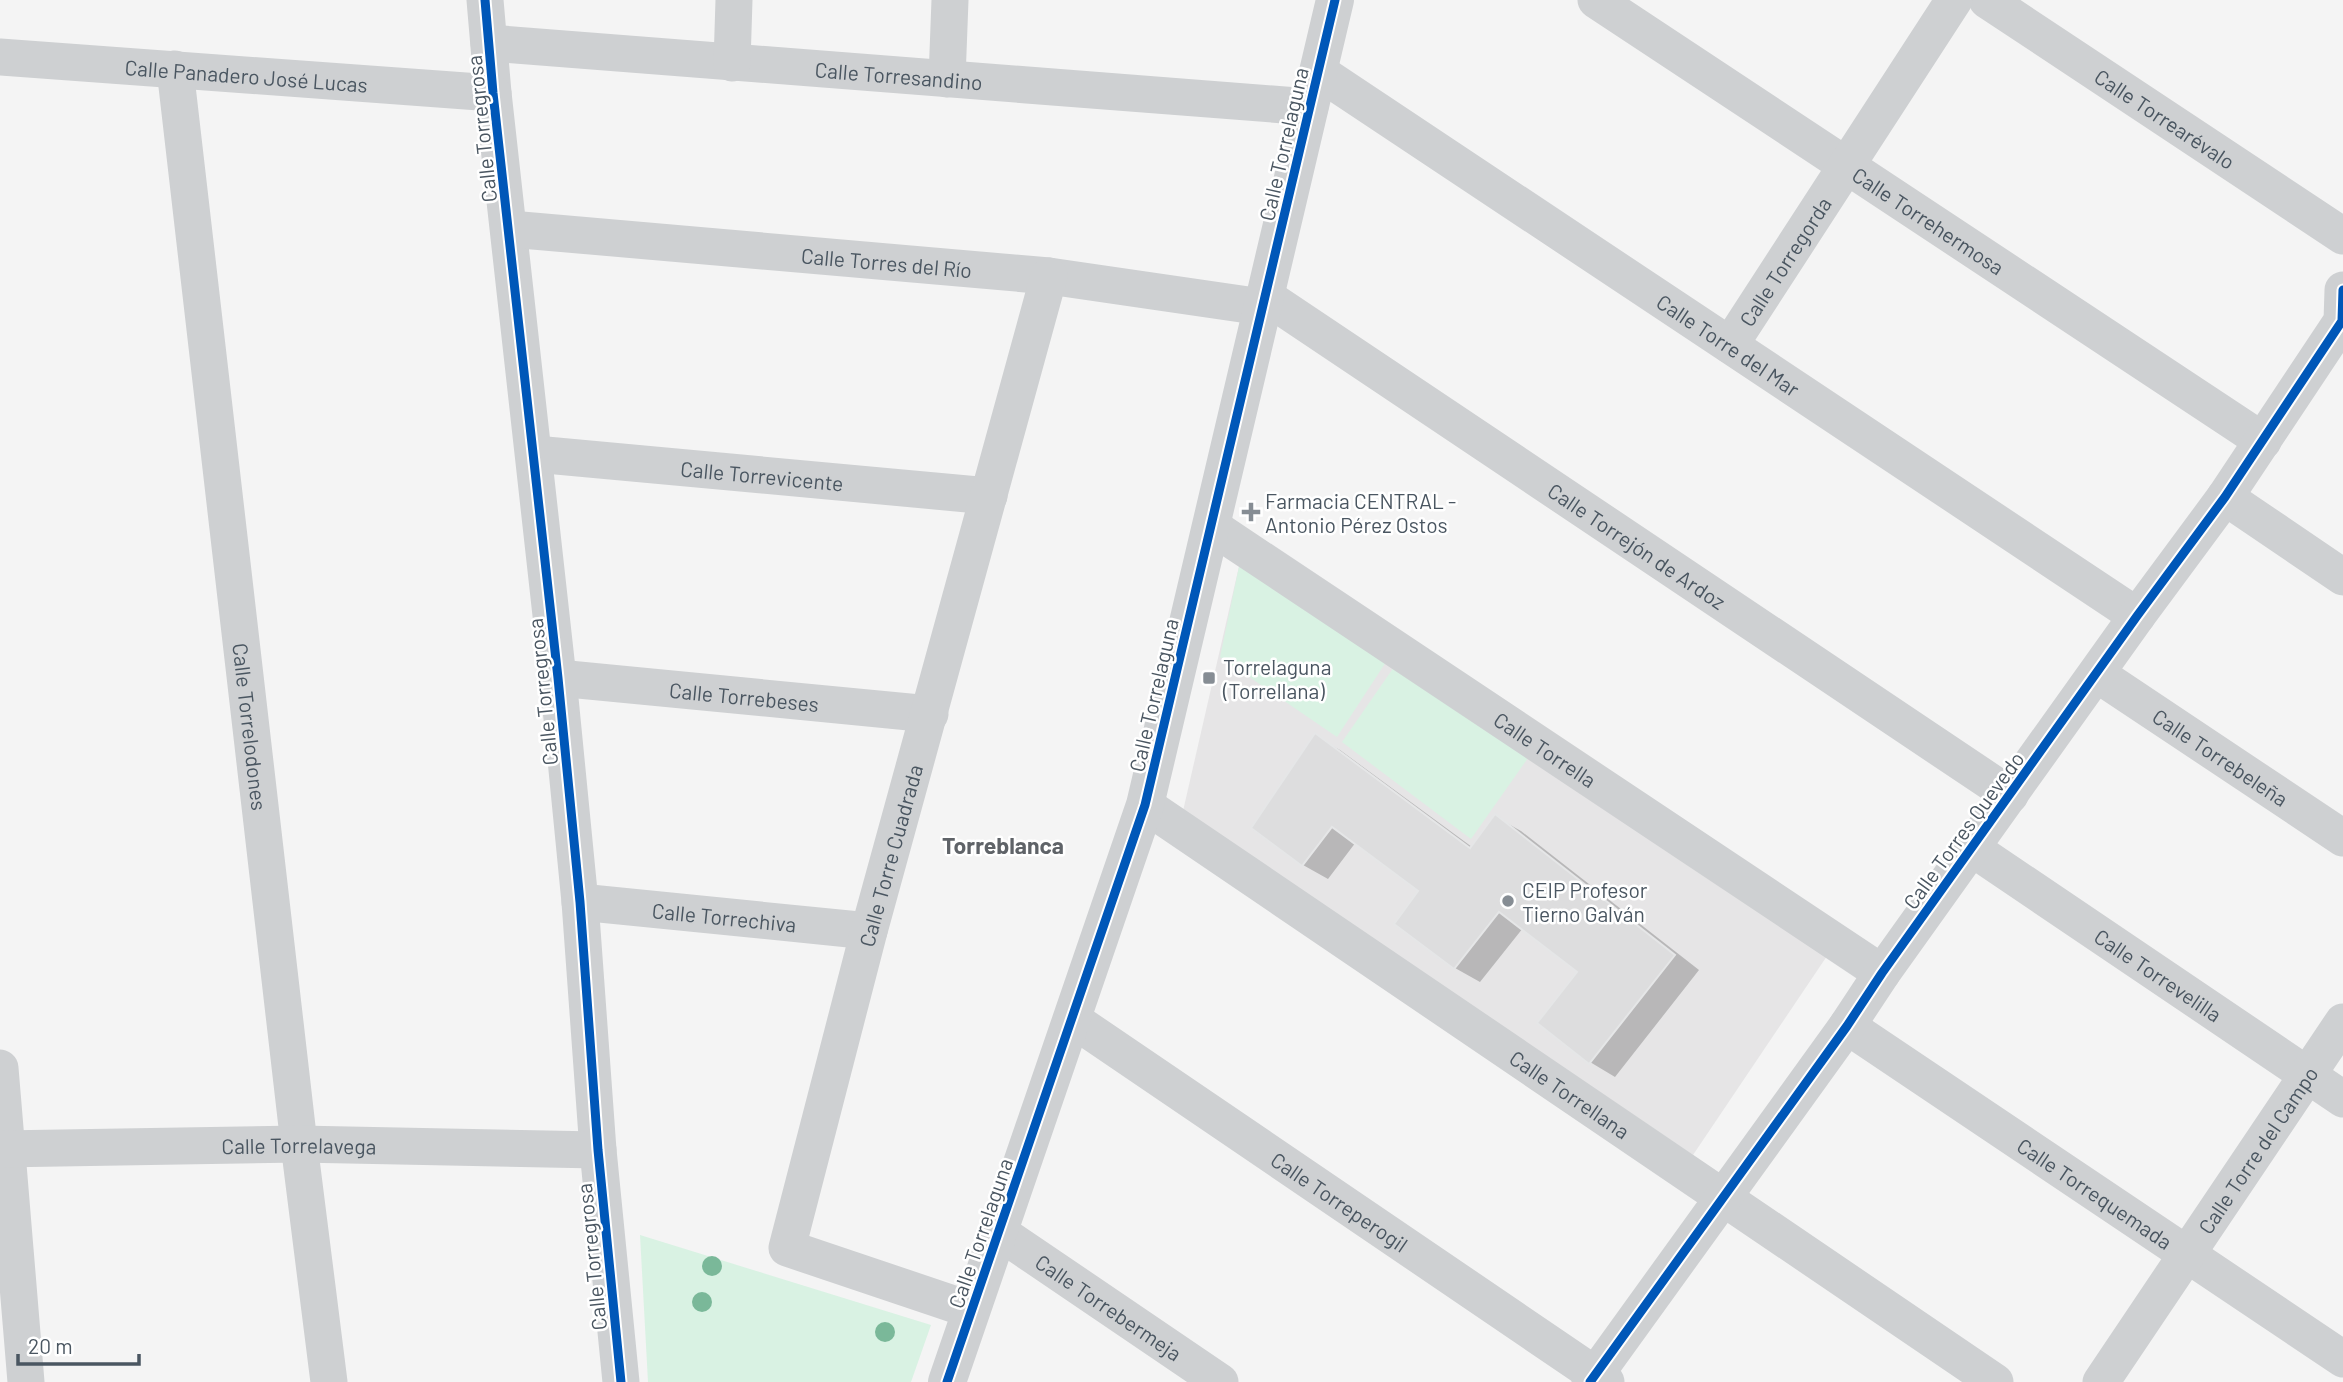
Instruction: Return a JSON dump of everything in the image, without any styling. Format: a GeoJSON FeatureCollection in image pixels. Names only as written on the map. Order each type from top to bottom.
{"type":"FeatureCollection","features":[{"type":"Feature","properties":{"kind":"street","name":"Calle Torregrosa"},"geometry":{"type":"LineString","coordinates":[[485,0],[558,678],[580,902],[598,1150],[621,1382]]}},
{"type":"Feature","properties":{"kind":"street"},"geometry":{"type":"LineString","coordinates":[[732,63],[734,0]]}},
{"type":"Feature","properties":{"kind":"street"},"geometry":{"type":"LineString","coordinates":[[947,79],[950,0]]}},
{"type":"Feature","properties":{"kind":"street","name":"Calle Torrelaguna"},"geometry":{"type":"LineString","coordinates":[[947,1382],[1145,805],[1335,0]]}},
{"type":"Feature","properties":{"kind":"street","name":"Calle Torrehermosa"},"geometry":{"type":"LineString","coordinates":[[1596,0],[2263,441]]}},
{"type":"Feature","properties":{"kind":"street","name":"Calle Torregorda"},"geometry":{"type":"LineString","coordinates":[[1730,345],[1954,0]]}},
{"type":"Feature","properties":{"kind":"street","name":"Calle Torrearévalo"},"geometry":{"type":"LineString","coordinates":[[1987,0],[2343,236]]}},
{"type":"Feature","properties":{"kind":"street","name":"Calle Torresandino"},"geometry":{"type":"LineString","coordinates":[[489,43],[947,79],[1314,89]]}},
{"type":"Feature","properties":{"kind":"street","name":"Calle Panadero José Lucas"},"geometry":{"type":"LineString","coordinates":[[0,57],[493,93]]}},
{"type":"Feature","properties":{"kind":"street","name":"Calle Torrelodones"},"geometry":{"type":"LineString","coordinates":[[175,69],[329,1382]]}},
{"type":"Feature","properties":{"kind":"street","name":"Calle Torre del Mar"},"geometry":{"type":"LineString","coordinates":[[1314,89],[1730,345],[2137,616]]}},
{"type":"Feature","properties":{"kind":"street","name":"Calle Torres del Río"},"geometry":{"type":"LineString","coordinates":[[510,229],[1049,276],[1264,302]]}},
{"type":"Feature","properties":{"kind":"street","name":"Calle Torre Cuadrada"},"geometry":{"type":"LineString","coordinates":[[971,1310],[788,1248],[869,932],[1049,276]]}},
{"type":"Feature","properties":{"kind":"street","name":"Calle Torres Quevedo"},"geometry":{"type":"LineString","coordinates":[[1597,1380],[1722,1197],[2225,497],[2343,321],[2343,290]]}},
{"type":"Feature","properties":{"kind":"street","name":"Calle Torrejón de Ardoz"},"geometry":{"type":"LineString","coordinates":[[1264,302],[2010,795]]}},
{"type":"Feature","properties":{"kind":"street","name":"Calle Torrevicente"},"geometry":{"type":"LineString","coordinates":[[535,454],[989,496]]}},
{"type":"Feature","properties":{"kind":"street"},"geometry":{"type":"LineString","coordinates":[[2225,497],[2343,577]]}},
{"type":"Feature","properties":{"kind":"street","name":"Calle Torrella"},"geometry":{"type":"LineString","coordinates":[[1211,526],[1882,973]]}},
{"type":"Feature","properties":{"kind":"street","name":"Calle Torrebeleña"},"geometry":{"type":"LineString","coordinates":[[2097,674],[2343,838]]}},
{"type":"Feature","properties":{"kind":"street","name":"Calle Torrebeses"},"geometry":{"type":"LineString","coordinates":[[558,678],[930,714]]}},
{"type":"Feature","properties":{"kind":"street","name":"Calle Torrellana"},"geometry":{"type":"LineString","coordinates":[[1145,805],[1995,1382]]}},
{"type":"Feature","properties":{"kind":"street","name":"Calle Torrevelilla"},"geometry":{"type":"LineString","coordinates":[[1973,849],[2343,1099]]}},
{"type":"Feature","properties":{"kind":"street","name":"Calle Torrechiva"},"geometry":{"type":"LineString","coordinates":[[580,902],[869,932]]}},
{"type":"Feature","properties":{"kind":"street","name":"Calle Torreperogil"},"geometry":{"type":"LineString","coordinates":[[1072,1019],[1597,1380]]}},
{"type":"Feature","properties":{"kind":"street","name":"Calle Torre del Campo"},"geometry":{"type":"LineString","coordinates":[[2101,1382],[2343,1022]]}},
{"type":"Feature","properties":{"kind":"street","name":"Calle Torrequemada"},"geometry":{"type":"LineString","coordinates":[[1847,1026],[2343,1359]]}},
{"type":"Feature","properties":{"kind":"street"},"geometry":{"type":"LineString","coordinates":[[0,1068],[4,1149],[26,1382]]}},
{"type":"Feature","properties":{"kind":"street","name":"Calle Torrelavega"},"geometry":{"type":"LineString","coordinates":[[4,1149],[299,1144],[598,1150]]}},
{"type":"Feature","properties":{"kind":"street","name":"Calle Torrebermeja"},"geometry":{"type":"LineString","coordinates":[[999,1232],[1220,1382]]}},
{"type":"Feature","properties":{"kind":"shaded area"},"geometry":{"type":"Polygon","coordinates":[[[1240,562],[1827,956],[1693,1155],[1183,811],[1240,562]]]}},
{"type":"Feature","properties":{"kind":"green space"},"geometry":{"type":"Polygon","coordinates":[[[1240,562],[1386,662],[1337,737],[1220,657],[1240,562]]]}},
{"type":"Feature","properties":{"kind":"green space"},"geometry":{"type":"Polygon","coordinates":[[[1394,667],[1528,758],[1471,839],[1342,742],[1394,667]]]}},
{"type":"Feature","properties":{"kind":"green space"},"geometry":{"type":"Polygon","coordinates":[[[640,1235],[931,1325],[911,1382],[648,1382],[640,1235]]]}},
{"type":"Feature","properties":{"kind":"building","name":"CEIP Profesor Tierno Galván"},"geometry":{"type":"Polygon","coordinates":[[[1315,733],[1470,848],[1495,814],[1675,955],[1589,1064],[1537,1023],[1577,972],[1499,912],[1454,969],[1394,924],[1418,891],[1332,827],[1302,866],[1251,828],[1315,733]]]}},
{"type":"Feature","properties":{"kind":"cycle path"},"geometry":{"type":"LineString","coordinates":[[485,0],[558,678],[580,902],[598,1150],[621,1382]]}},
{"type":"Feature","properties":{"kind":"cycle path"},"geometry":{"type":"LineString","coordinates":[[947,1382],[1145,805],[1335,0]]}},
{"type":"Feature","properties":{"kind":"cycle path"},"geometry":{"type":"LineString","coordinates":[[1590,1382],[1847,1026],[2137,616],[2225,497],[2342,321],[2343,290]]}},
{"type":"Feature","properties":{"kind":"place","name":"Farmacia CENTRAL - Antonio Pérez Ostos"},"geometry":{"type":"Point","coordinates":[1251,512]}},
{"type":"Feature","properties":{"kind":"place","name":"Torrelaguna (Torrellana)"},"geometry":{"type":"Point","coordinates":[1209,678]}},
{"type":"Feature","properties":{"kind":"place","name":"CEIP Profesor Tierno Galván"},"geometry":{"type":"Point","coordinates":[1508,901]}},
{"type":"Feature","properties":{"kind":"district","name":"Torreblanca"},"geometry":{"type":"Point","coordinates":[1003,845]}}]}
